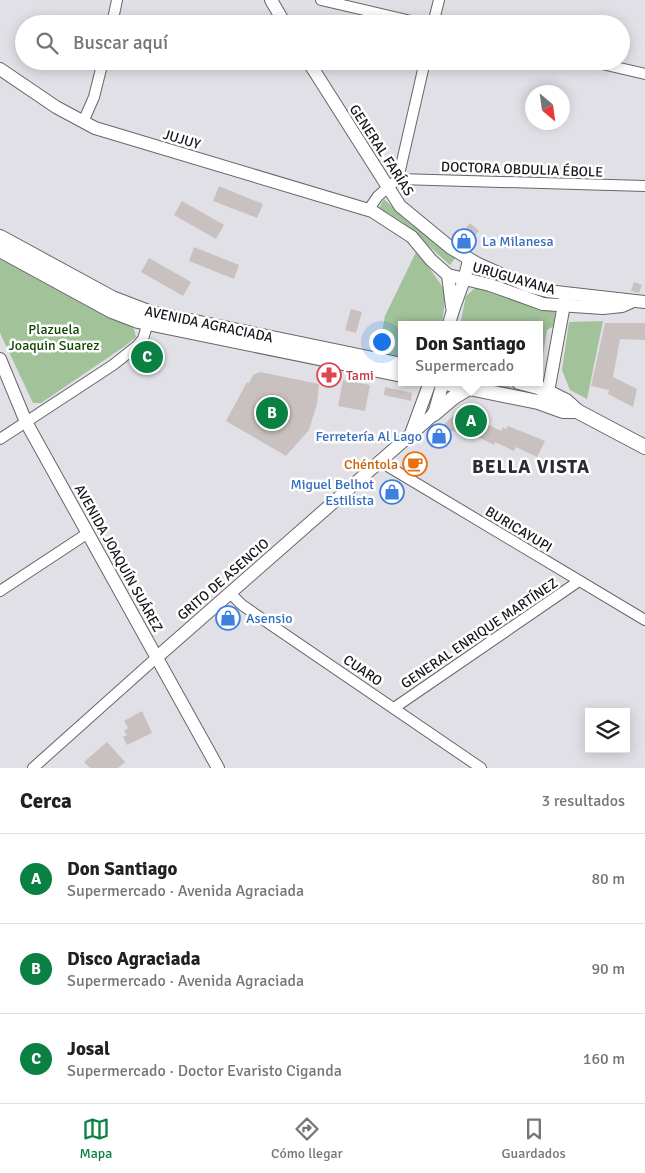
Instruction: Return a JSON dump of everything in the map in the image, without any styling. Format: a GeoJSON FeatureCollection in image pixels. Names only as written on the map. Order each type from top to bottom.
{"type":"FeatureCollection","features":[{"type":"Feature","properties":{"kind":"main road","name":"AVENIDA AGRACIADA"},"geometry":{"type":"LineString","coordinates":[[0,237],[149,318],[398,374]]}},
{"type":"Feature","properties":{"kind":"main road","name":"AVENIDA AGRACIADA"},"geometry":{"type":"LineString","coordinates":[[0,250],[112,311],[398,363]]}},
{"type":"Feature","properties":{"kind":"main road"},"geometry":{"type":"LineString","coordinates":[[460,386],[538,402],[563,410],[577,411]]}},
{"type":"Feature","properties":{"kind":"main road"},"geometry":{"type":"LineString","coordinates":[[531,386],[566,401],[577,411],[645,447]]}},
{"type":"Feature","properties":{"kind":"main road"},"geometry":{"type":"LineString","coordinates":[[434,414],[454,397],[469,388]]}},
{"type":"Feature","properties":{"kind":"street"},"geometry":{"type":"LineString","coordinates":[[114,15],[117,0]]}},
{"type":"Feature","properties":{"kind":"street"},"geometry":{"type":"LineString","coordinates":[[271,0],[279,6]]}},
{"type":"Feature","properties":{"kind":"street"},"geometry":{"type":"LineString","coordinates":[[321,0],[385,15]]}},
{"type":"Feature","properties":{"kind":"street"},"geometry":{"type":"LineString","coordinates":[[435,15],[439,0]]}},
{"type":"Feature","properties":{"kind":"street","name":"JUJUY"},"geometry":{"type":"LineString","coordinates":[[0,69],[56,107],[83,122],[113,134],[341,203],[369,209],[412,237],[448,275]]}},
{"type":"Feature","properties":{"kind":"street"},"geometry":{"type":"LineString","coordinates":[[83,122],[94,97],[101,70]]}},
{"type":"Feature","properties":{"kind":"street","name":"GENERAL FARÍAS"},"geometry":{"type":"LineString","coordinates":[[314,70],[386,188],[405,212],[469,259]]}},
{"type":"Feature","properties":{"kind":"street"},"geometry":{"type":"LineString","coordinates":[[369,209],[386,188],[398,179],[423,70]]}},
{"type":"Feature","properties":{"kind":"street"},"geometry":{"type":"LineString","coordinates":[[628,70],[645,74]]}},
{"type":"Feature","properties":{"kind":"street","name":"DOCTORA OBDULIA ÉBOLE"},"geometry":{"type":"LineString","coordinates":[[398,179],[645,186]]}},
{"type":"Feature","properties":{"kind":"street"},"geometry":{"type":"LineString","coordinates":[[450,321],[453,309],[448,275],[457,265],[469,259]]}},
{"type":"Feature","properties":{"kind":"street"},"geometry":{"type":"LineString","coordinates":[[453,309],[457,304],[466,279],[469,259]]}},
{"type":"Feature","properties":{"kind":"street","name":"URUGUAYANA"},"geometry":{"type":"LineString","coordinates":[[469,259],[564,301]]}},
{"type":"Feature","properties":{"kind":"street","name":"URUGUAYANA"},"geometry":{"type":"LineString","coordinates":[[448,275],[544,304],[564,301],[623,299],[631,302],[645,302]]}},
{"type":"Feature","properties":{"kind":"street"},"geometry":{"type":"LineString","coordinates":[[548,392],[564,301]]}},
{"type":"Feature","properties":{"kind":"street"},"geometry":{"type":"LineString","coordinates":[[0,439],[114,365],[138,346],[143,339],[149,318]]}},
{"type":"Feature","properties":{"kind":"street","name":"AVENIDA JOAQUÍN SUÁREZ"},"geometry":{"type":"LineString","coordinates":[[0,360],[26,422],[218,768]]}},
{"type":"Feature","properties":{"kind":"street"},"geometry":{"type":"LineString","coordinates":[[411,433],[429,386]]}},
{"type":"Feature","properties":{"kind":"street"},"geometry":{"type":"LineString","coordinates":[[434,414],[441,386]]}},
{"type":"Feature","properties":{"kind":"street","name":"GRITO DE ASENCIO"},"geometry":{"type":"LineString","coordinates":[[33,768],[434,414]]}},
{"type":"Feature","properties":{"kind":"street","name":"BURICAYUPI"},"geometry":{"type":"LineString","coordinates":[[379,461],[645,620]]}},
{"type":"Feature","properties":{"kind":"street"},"geometry":{"type":"LineString","coordinates":[[0,591],[88,533]]}},
{"type":"Feature","properties":{"kind":"street","name":"GENERAL ENRIQUE MARTÍNEZ"},"geometry":{"type":"LineString","coordinates":[[394,708],[580,580]]}},
{"type":"Feature","properties":{"kind":"street","name":"CUARO"},"geometry":{"type":"LineString","coordinates":[[230,593],[242,604],[481,768]]}},
{"type":"Feature","properties":{"kind":"green space"},"geometry":{"type":"Polygon","coordinates":[[[384,199],[408,222],[456,257],[450,265],[402,222],[379,208],[384,199]]]}},
{"type":"Feature","properties":{"kind":"green space"},"geometry":{"type":"Polygon","coordinates":[[[417,250],[446,292],[442,321],[398,321],[398,357],[378,354],[385,316],[417,250]]]}},
{"type":"Feature","properties":{"kind":"green space","name":"Plazuela Joaquin Suarez"},"geometry":{"type":"Polygon","coordinates":[[[0,256],[127,323],[134,329],[136,337],[41,403],[33,403],[0,333],[0,256]]]}},
{"type":"Feature","properties":{"kind":"green space"},"geometry":{"type":"Polygon","coordinates":[[[474,268],[509,284],[552,298],[472,276],[474,268]]]}},
{"type":"Feature","properties":{"kind":"green space"},"geometry":{"type":"Polygon","coordinates":[[[475,288],[479,288],[555,312],[554,326],[547,330],[543,355],[543,321],[461,321],[466,296],[475,288]]]}},
{"type":"Feature","properties":{"kind":"green space"},"geometry":{"type":"Polygon","coordinates":[[[603,321],[587,399],[570,390],[562,370],[569,322],[603,321]]]}},
{"type":"Feature","properties":{"kind":"green space"},"geometry":{"type":"Polygon","coordinates":[[[486,386],[513,387],[556,402],[486,386]]]}},
{"type":"Feature","properties":{"kind":"building"},"geometry":{"type":"Polygon","coordinates":[[[219,186],[263,204],[257,218],[213,201],[219,186]]]}},
{"type":"Feature","properties":{"kind":"building"},"geometry":{"type":"Polygon","coordinates":[[[182,201],[224,225],[216,239],[174,215],[182,201]]]}},
{"type":"Feature","properties":{"kind":"building"},"geometry":{"type":"Polygon","coordinates":[[[470,223],[479,231],[466,246],[457,239],[470,223]]]}},
{"type":"Feature","properties":{"kind":"building"},"geometry":{"type":"Polygon","coordinates":[[[194,247],[239,265],[234,279],[189,261],[194,247]]]}},
{"type":"Feature","properties":{"kind":"building"},"geometry":{"type":"Polygon","coordinates":[[[149,258],[191,282],[183,296],[141,272],[149,258]]]}},
{"type":"Feature","properties":{"kind":"building"},"geometry":{"type":"Polygon","coordinates":[[[634,282],[642,285],[639,293],[631,291],[634,282]]]}},
{"type":"Feature","properties":{"kind":"building"},"geometry":{"type":"Polygon","coordinates":[[[351,309],[362,312],[356,333],[345,330],[351,309]]]}},
{"type":"Feature","properties":{"kind":"building"},"geometry":{"type":"Polygon","coordinates":[[[605,323],[645,323],[645,340],[620,339],[613,377],[637,389],[633,407],[608,394],[609,390],[591,386],[605,323]]]}},
{"type":"Feature","properties":{"kind":"building"},"geometry":{"type":"Polygon","coordinates":[[[260,372],[319,384],[317,404],[309,430],[286,456],[226,421],[247,382],[249,383],[253,375],[260,372]]]}},
{"type":"Feature","properties":{"kind":"building"},"geometry":{"type":"Polygon","coordinates":[[[343,380],[370,385],[365,411],[338,406],[343,380]]]}},
{"type":"Feature","properties":{"kind":"building"},"geometry":{"type":"Polygon","coordinates":[[[385,387],[412,393],[411,401],[384,395],[385,387]]]}},
{"type":"Feature","properties":{"kind":"building"},"geometry":{"type":"Polygon","coordinates":[[[453,416],[485,423],[501,431],[503,427],[506,429],[508,426],[545,441],[537,457],[516,447],[514,451],[495,442],[494,445],[478,437],[452,431],[432,448],[426,441],[453,416]]]}},
{"type":"Feature","properties":{"kind":"building"},"geometry":{"type":"Polygon","coordinates":[[[142,711],[152,733],[127,745],[123,737],[127,735],[124,731],[128,728],[124,721],[142,711]]]}},
{"type":"Feature","properties":{"kind":"building"},"geometry":{"type":"Polygon","coordinates":[[[107,742],[125,762],[118,768],[90,768],[84,762],[107,742]]]}},
{"type":"Feature","properties":{"kind":"place","name":"La Milanesa"},"geometry":{"type":"Point","coordinates":[464,241]}},
{"type":"Feature","properties":{"kind":"place","name":"Josal"},"geometry":{"type":"Point","coordinates":[147,357]}},
{"type":"Feature","properties":{"kind":"place","name":"Tami"},"geometry":{"type":"Point","coordinates":[329,375]}},
{"type":"Feature","properties":{"kind":"place","name":"Disco Agraciada"},"geometry":{"type":"Point","coordinates":[272,413]}},
{"type":"Feature","properties":{"kind":"place","name":"Don Santiago"},"geometry":{"type":"Point","coordinates":[471,421]}},
{"type":"Feature","properties":{"kind":"place","name":"Ferretería Al Lago"},"geometry":{"type":"Point","coordinates":[439,436]}},
{"type":"Feature","properties":{"kind":"place","name":"Chéntola"},"geometry":{"type":"Point","coordinates":[415,464]}},
{"type":"Feature","properties":{"kind":"place","name":"Miguel Belhot Estilista"},"geometry":{"type":"Point","coordinates":[392,492]}},
{"type":"Feature","properties":{"kind":"place","name":"Asensio"},"geometry":{"type":"Point","coordinates":[228,618]}},
{"type":"Feature","properties":{"kind":"district","name":"BELLA VISTA"},"geometry":{"type":"Point","coordinates":[531,466]}}]}
